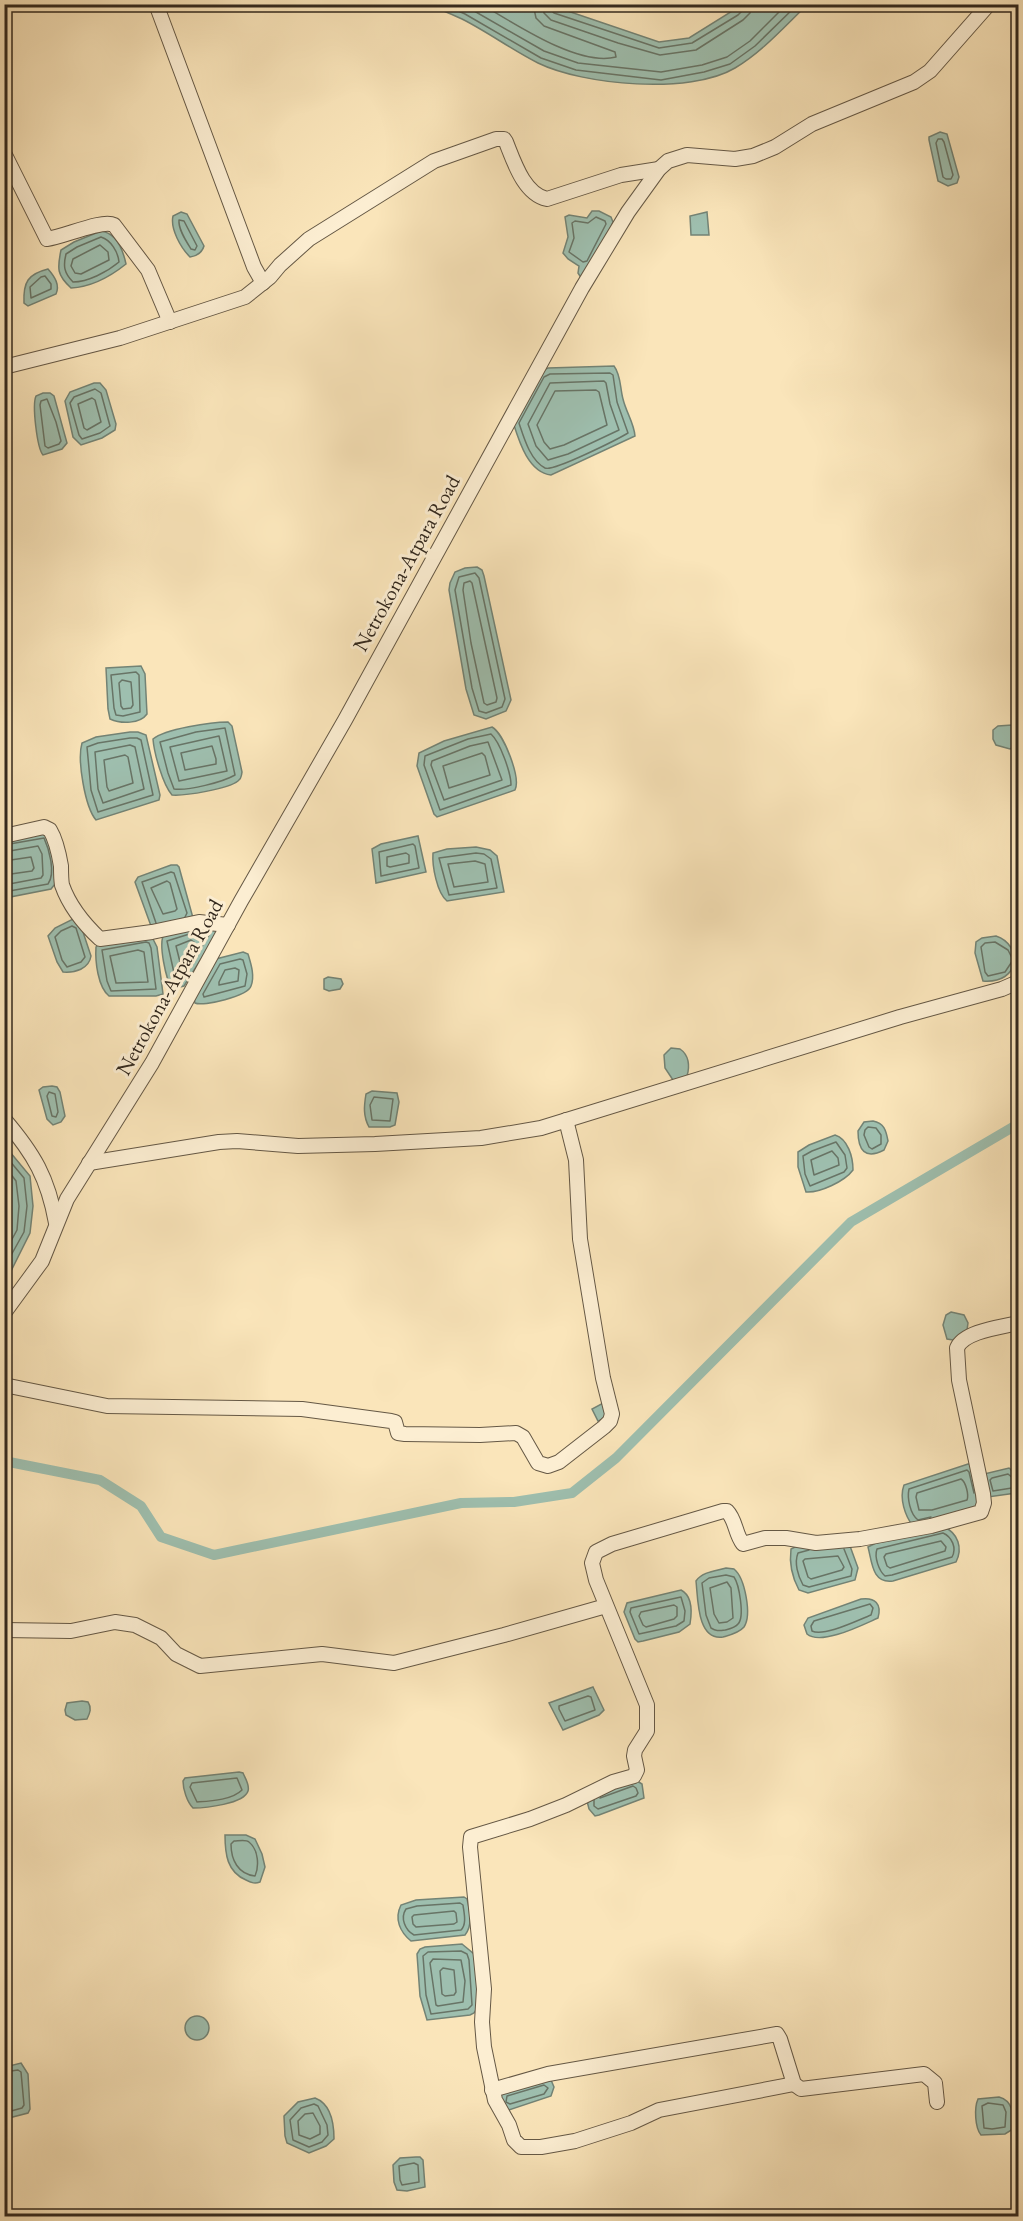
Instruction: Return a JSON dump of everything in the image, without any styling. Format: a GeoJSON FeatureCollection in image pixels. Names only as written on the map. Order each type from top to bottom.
{"type":"FeatureCollection","features":[{"type":"Feature","properties":{"kind":"street"},"geometry":{"type":"LineString","coordinates":[[156,4],[254,267],[263,283]]}},
{"type":"Feature","properties":{"kind":"street","name":"Netrokona-Atpara Road"},"geometry":{"type":"LineString","coordinates":[[4,1313],[38,1267],[67,1199],[152,1063],[340,730],[582,288],[628,212],[659,169],[668,161],[687,155],[735,159],[753,156],[776,147],[812,124],[914,82],[930,71],[989,4]]}},
{"type":"Feature","properties":{"kind":"street"},"geometry":{"type":"LineString","coordinates":[[4,367],[120,338],[245,297],[309,239],[434,161],[496,139],[504,139],[526,184],[536,196],[547,199],[621,175],[659,169]]}},
{"type":"Feature","properties":{"kind":"street"},"geometry":{"type":"LineString","coordinates":[[4,153],[47,239],[60,238],[104,223],[114,225],[148,270],[170,322]]}},
{"type":"Feature","properties":{"kind":"street"},"geometry":{"type":"LineString","coordinates":[[4,836],[44,827],[50,830],[61,864],[62,884],[74,908],[100,939],[152,932],[199,922],[228,925]]}},
{"type":"Feature","properties":{"kind":"street"},"geometry":{"type":"LineString","coordinates":[[89,1163],[219,1142],[298,1146],[481,1138],[541,1128],[900,1017],[1002,989],[1018,982]]}},
{"type":"Feature","properties":{"kind":"street"},"geometry":{"type":"LineString","coordinates":[[4,1119],[40,1167],[53,1204],[56,1223]]}},
{"type":"Feature","properties":{"kind":"street"},"geometry":{"type":"LineString","coordinates":[[4,1385],[107,1406],[302,1409],[391,1421],[395,1422],[398,1433],[405,1434],[516,1433],[523,1437],[538,1463],[548,1466],[559,1462],[610,1421],[612,1413],[603,1378],[580,1239],[576,1160],[566,1120]]}},
{"type":"Feature","properties":{"kind":"street"},"geometry":{"type":"LineString","coordinates":[[794,2084],[659,2110],[631,2123],[575,2141],[541,2147],[521,2147],[514,2140],[492,2090],[483,2039],[484,1989],[471,1837],[560,1808],[613,1782],[634,1776],[636,1773],[637,1766],[634,1756],[637,1746],[647,1731],[647,1705],[596,1580],[592,1563],[596,1552],[612,1544],[727,1511],[732,1516],[742,1544],[765,1538],[786,1538],[816,1543],[860,1539],[931,1526],[981,1512],[984,1503],[983,1494],[959,1380],[957,1348],[966,1337],[1018,1323]]}},
{"type":"Feature","properties":{"kind":"street"},"geometry":{"type":"LineString","coordinates":[[4,1630],[71,1631],[115,1622],[135,1625],[161,1638],[176,1654],[200,1666],[322,1654],[394,1663],[606,1606]]}},
{"type":"Feature","properties":{"kind":"street"},"geometry":{"type":"LineString","coordinates":[[492,2090],[548,2074],[777,2034],[794,2084],[801,2089],[924,2074],[935,2083],[938,2102]]}},
{"type":"Feature","properties":{"kind":"water"},"geometry":{"type":"Polygon","coordinates":[[[428,5],[550,5],[659,42],[689,38],[740,5],[807,5],[764,47],[735,68],[692,82],[636,84],[581,77],[558,71],[528,58],[462,19],[428,5]]]}},
{"type":"Feature","properties":{"kind":"water"},"geometry":{"type":"Polygon","coordinates":[[[940,132],[947,134],[959,177],[957,183],[948,186],[938,181],[929,140],[929,137],[940,132]]]}},
{"type":"Feature","properties":{"kind":"water"},"geometry":{"type":"Polygon","coordinates":[[[592,211],[599,211],[611,217],[613,222],[605,242],[582,279],[578,273],[579,266],[563,253],[568,237],[565,217],[569,215],[587,218],[592,211]]]}},
{"type":"Feature","properties":{"kind":"water"},"geometry":{"type":"Polygon","coordinates":[[[181,212],[187,214],[204,246],[201,252],[193,257],[190,257],[183,249],[173,227],[173,216],[181,212]]]}},
{"type":"Feature","properties":{"kind":"water"},"geometry":{"type":"Polygon","coordinates":[[[707,212],[709,235],[691,235],[690,216],[707,212]]]}},
{"type":"Feature","properties":{"kind":"water"},"geometry":{"type":"Polygon","coordinates":[[[101,231],[115,239],[121,248],[126,264],[100,280],[86,286],[71,288],[59,271],[61,250],[101,231]]]}},
{"type":"Feature","properties":{"kind":"water"},"geometry":{"type":"Polygon","coordinates":[[[48,269],[56,281],[56,294],[28,306],[24,303],[24,296],[28,280],[36,273],[48,269]]]}},
{"type":"Feature","properties":{"kind":"water"},"geometry":{"type":"Polygon","coordinates":[[[614,366],[618,373],[623,399],[635,436],[551,475],[543,473],[530,462],[513,422],[540,371],[548,368],[614,366]]]}},
{"type":"Feature","properties":{"kind":"water"},"geometry":{"type":"Polygon","coordinates":[[[100,383],[106,390],[116,424],[115,430],[102,438],[81,445],[73,437],[65,401],[70,392],[100,383]]]}},
{"type":"Feature","properties":{"kind":"water"},"geometry":{"type":"Polygon","coordinates":[[[50,393],[54,396],[67,443],[62,449],[43,455],[37,436],[35,401],[36,396],[50,393]]]}},
{"type":"Feature","properties":{"kind":"water"},"geometry":{"type":"Polygon","coordinates":[[[477,567],[482,570],[484,576],[511,700],[506,711],[486,719],[474,715],[466,689],[449,590],[455,572],[477,567]]]}},
{"type":"Feature","properties":{"kind":"water"},"geometry":{"type":"Polygon","coordinates":[[[141,666],[145,674],[147,714],[140,720],[130,722],[110,719],[106,668],[141,666]]]}},
{"type":"Feature","properties":{"kind":"water"},"geometry":{"type":"Polygon","coordinates":[[[228,722],[232,726],[242,772],[240,779],[233,784],[216,789],[172,795],[165,784],[153,739],[178,729],[228,722]]]}},
{"type":"Feature","properties":{"kind":"water"},"geometry":{"type":"Polygon","coordinates":[[[1012,725],[1018,730],[1018,745],[1010,749],[996,745],[993,730],[998,726],[1012,725]]]}},
{"type":"Feature","properties":{"kind":"water"},"geometry":{"type":"Polygon","coordinates":[[[492,727],[502,738],[514,767],[515,790],[437,817],[417,766],[419,753],[444,741],[492,727]]]}},
{"type":"Feature","properties":{"kind":"water"},"geometry":{"type":"Polygon","coordinates":[[[130,732],[146,735],[160,795],[159,800],[96,820],[88,805],[83,783],[82,743],[96,737],[130,732]]]}},
{"type":"Feature","properties":{"kind":"water"},"geometry":{"type":"Polygon","coordinates":[[[44,831],[55,851],[55,884],[51,889],[5,898],[5,839],[44,831]]]}},
{"type":"Feature","properties":{"kind":"water"},"geometry":{"type":"Polygon","coordinates":[[[418,836],[426,872],[376,883],[372,849],[381,844],[418,836]]]}},
{"type":"Feature","properties":{"kind":"water"},"geometry":{"type":"Polygon","coordinates":[[[476,847],[490,850],[497,856],[504,892],[447,901],[440,892],[436,879],[433,853],[447,849],[476,847]]]}},
{"type":"Feature","properties":{"kind":"water"},"geometry":{"type":"Polygon","coordinates":[[[171,865],[179,867],[193,918],[151,926],[135,882],[138,877],[171,865]]]}},
{"type":"Feature","properties":{"kind":"water"},"geometry":{"type":"Polygon","coordinates":[[[73,919],[80,923],[91,956],[81,969],[63,972],[48,936],[55,928],[73,919]]]}},
{"type":"Feature","properties":{"kind":"water"},"geometry":{"type":"Polygon","coordinates":[[[191,926],[218,929],[217,934],[184,986],[172,989],[167,978],[162,939],[164,934],[191,926]]]}},
{"type":"Feature","properties":{"kind":"water"},"geometry":{"type":"Polygon","coordinates":[[[996,936],[1011,947],[1014,963],[1005,976],[996,980],[983,981],[975,953],[976,942],[982,938],[996,936]]]}},
{"type":"Feature","properties":{"kind":"water"},"geometry":{"type":"Polygon","coordinates":[[[152,937],[157,947],[163,994],[109,996],[100,980],[96,947],[99,944],[152,937]]]}},
{"type":"Feature","properties":{"kind":"water"},"geometry":{"type":"Polygon","coordinates":[[[243,952],[248,954],[252,970],[253,978],[248,990],[225,1000],[195,1003],[194,999],[216,959],[243,952]]]}},
{"type":"Feature","properties":{"kind":"water"},"geometry":{"type":"Polygon","coordinates":[[[328,977],[341,979],[343,984],[340,989],[329,991],[324,989],[324,979],[328,977]]]}},
{"type":"Feature","properties":{"kind":"water"},"geometry":{"type":"Polygon","coordinates":[[[671,1048],[680,1049],[688,1061],[687,1076],[680,1081],[673,1080],[665,1068],[664,1055],[671,1048]]]}},
{"type":"Feature","properties":{"kind":"water"},"geometry":{"type":"Polygon","coordinates":[[[52,1086],[57,1087],[60,1092],[65,1116],[61,1122],[53,1125],[47,1119],[39,1090],[52,1086]]]}},
{"type":"Feature","properties":{"kind":"water"},"geometry":{"type":"Polygon","coordinates":[[[372,1091],[397,1093],[399,1102],[395,1125],[369,1127],[365,1115],[365,1103],[366,1094],[372,1091]]]}},
{"type":"Feature","properties":{"kind":"water"},"geometry":{"type":"Polygon","coordinates":[[[864,1122],[880,1123],[884,1128],[888,1141],[884,1150],[872,1154],[861,1148],[858,1131],[864,1122]]]}},
{"type":"Feature","properties":{"kind":"water"},"geometry":{"type":"Polygon","coordinates":[[[835,1135],[843,1140],[849,1149],[853,1170],[832,1186],[806,1192],[798,1167],[798,1152],[835,1135]]]}},
{"type":"Feature","properties":{"kind":"water"},"geometry":{"type":"Polygon","coordinates":[[[5,1146],[30,1176],[33,1206],[30,1233],[11,1271],[5,1277],[5,1146]]]}},
{"type":"Feature","properties":{"kind":"water"},"geometry":{"type":"Polygon","coordinates":[[[951,1312],[964,1315],[968,1323],[967,1330],[953,1340],[947,1339],[943,1325],[946,1315],[951,1312]]]}},
{"type":"Feature","properties":{"kind":"water"},"geometry":{"type":"Polygon","coordinates":[[[605,1402],[609,1417],[598,1421],[592,1409],[605,1402]]]}},
{"type":"Feature","properties":{"kind":"water"},"geometry":{"type":"Polygon","coordinates":[[[970,1464],[983,1506],[913,1526],[904,1507],[902,1495],[904,1485],[970,1464]]]}},
{"type":"Feature","properties":{"kind":"water"},"geometry":{"type":"Polygon","coordinates":[[[1009,1468],[1016,1474],[1018,1491],[988,1497],[984,1474],[1009,1468]]]}},
{"type":"Feature","properties":{"kind":"water"},"geometry":{"type":"Polygon","coordinates":[[[944,1527],[953,1533],[958,1542],[959,1551],[956,1562],[893,1581],[886,1581],[877,1576],[868,1547],[876,1543],[944,1527]]]}},
{"type":"Feature","properties":{"kind":"water"},"geometry":{"type":"Polygon","coordinates":[[[799,1545],[850,1546],[858,1568],[855,1580],[808,1593],[799,1590],[790,1560],[791,1549],[799,1545]]]}},
{"type":"Feature","properties":{"kind":"water"},"geometry":{"type":"Polygon","coordinates":[[[726,1568],[734,1569],[741,1580],[746,1597],[747,1614],[744,1627],[723,1637],[714,1636],[704,1626],[700,1617],[696,1581],[705,1574],[726,1568]]]}},
{"type":"Feature","properties":{"kind":"water"},"geometry":{"type":"Polygon","coordinates":[[[681,1590],[690,1600],[690,1624],[679,1632],[638,1642],[624,1612],[627,1603],[681,1590]]]}},
{"type":"Feature","properties":{"kind":"water"},"geometry":{"type":"Polygon","coordinates":[[[861,1599],[876,1602],[879,1609],[878,1618],[831,1636],[822,1638],[807,1634],[804,1625],[808,1618],[861,1599]]]}},
{"type":"Feature","properties":{"kind":"water"},"geometry":{"type":"Polygon","coordinates":[[[593,1687],[604,1710],[599,1715],[563,1730],[549,1703],[593,1687]]]}},
{"type":"Feature","properties":{"kind":"water"},"geometry":{"type":"Polygon","coordinates":[[[88,1702],[90,1706],[87,1719],[75,1720],[66,1715],[67,1703],[88,1702]]]}},
{"type":"Feature","properties":{"kind":"water"},"geometry":{"type":"Polygon","coordinates":[[[243,1773],[248,1784],[248,1791],[239,1799],[215,1806],[193,1808],[187,1799],[183,1781],[185,1778],[243,1773]]]}},
{"type":"Feature","properties":{"kind":"water"},"geometry":{"type":"Polygon","coordinates":[[[634,1779],[642,1784],[644,1798],[595,1816],[589,1809],[587,1801],[634,1779]]]}},
{"type":"Feature","properties":{"kind":"water"},"geometry":{"type":"Polygon","coordinates":[[[225,1835],[246,1835],[255,1839],[265,1867],[260,1882],[250,1882],[240,1877],[231,1867],[228,1862],[225,1835]]]}},
{"type":"Feature","properties":{"kind":"water"},"geometry":{"type":"Polygon","coordinates":[[[464,1897],[467,1899],[470,1918],[465,1935],[411,1941],[401,1929],[398,1915],[401,1905],[416,1900],[464,1897]]]}},
{"type":"Feature","properties":{"kind":"water"},"geometry":{"type":"Polygon","coordinates":[[[462,1944],[474,1954],[477,1966],[478,2007],[470,2015],[427,2020],[420,1996],[417,1954],[425,1947],[462,1944]]]}},
{"type":"Feature","properties":{"kind":"water"},"geometry":{"type":"Polygon","coordinates":[[[197,2016],[205,2020],[209,2028],[205,2036],[197,2040],[189,2036],[185,2028],[189,2020],[197,2016]]]}},
{"type":"Feature","properties":{"kind":"water"},"geometry":{"type":"Polygon","coordinates":[[[21,2063],[28,2074],[30,2109],[28,2113],[5,2119],[5,2067],[21,2063]]]}},
{"type":"Feature","properties":{"kind":"water"},"geometry":{"type":"Polygon","coordinates":[[[551,2080],[554,2087],[551,2096],[506,2111],[499,2092],[551,2080]]]}},
{"type":"Feature","properties":{"kind":"water"},"geometry":{"type":"Polygon","coordinates":[[[999,2097],[1010,2105],[1013,2114],[1013,2129],[1005,2134],[981,2135],[977,2128],[976,2118],[978,2099],[999,2097]]]}},
{"type":"Feature","properties":{"kind":"water"},"geometry":{"type":"Polygon","coordinates":[[[315,2098],[328,2110],[334,2139],[326,2146],[309,2153],[287,2143],[284,2116],[298,2102],[315,2098]]]}},
{"type":"Feature","properties":{"kind":"water"},"geometry":{"type":"Polygon","coordinates":[[[420,2157],[423,2160],[425,2187],[407,2191],[397,2190],[393,2165],[400,2158],[420,2157]]]}},
{"type":"Feature","properties":{"kind":"waterway"},"geometry":{"type":"LineString","coordinates":[[4,1461],[100,1480],[141,1506],[161,1537],[214,1555],[461,1503],[514,1502],[572,1493],[616,1458],[851,1222],[1018,1124]]}}]}
